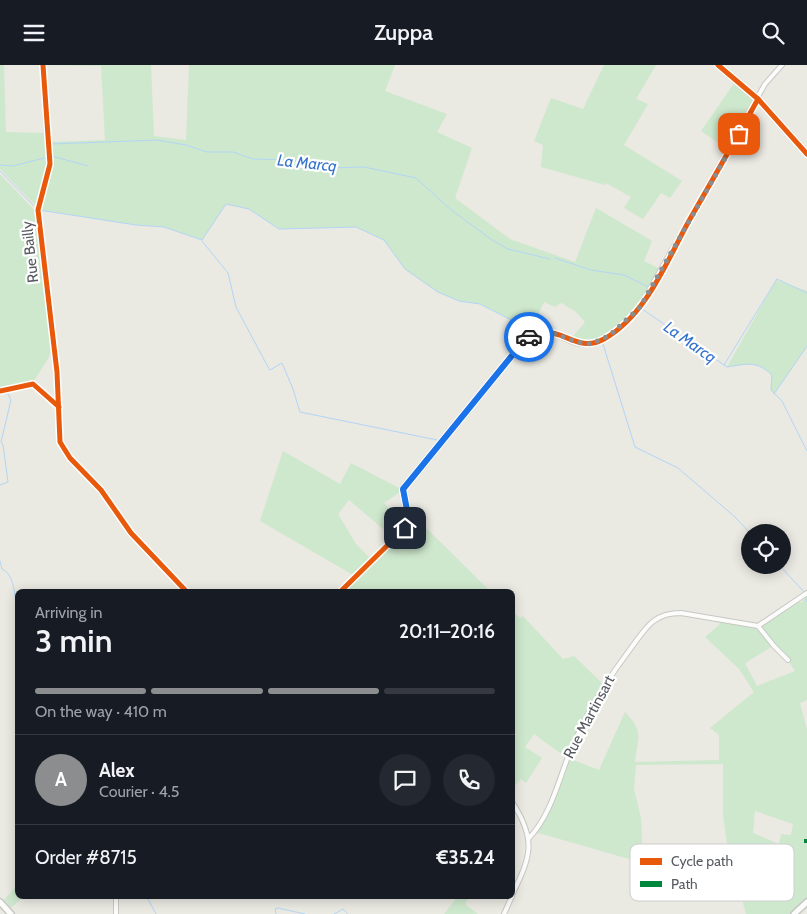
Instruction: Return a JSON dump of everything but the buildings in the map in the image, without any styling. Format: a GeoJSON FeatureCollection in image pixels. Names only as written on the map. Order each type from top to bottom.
{"type":"FeatureCollection","features":[{"type":"Feature","properties":{"kind":"street","name":"Rue Bailly"},"geometry":{"type":"LineString","coordinates":[[43,65],[50,164],[38,210],[57,372],[60,442],[64,451],[102,490],[137,539],[184,589]]}},
{"type":"Feature","properties":{"kind":"street"},"geometry":{"type":"LineString","coordinates":[[718,65],[758,99],[807,154]]}},
{"type":"Feature","properties":{"kind":"street"},"geometry":{"type":"LineString","coordinates":[[343,589],[405,528],[408,515],[403,489],[523,342],[536,333],[550,332],[584,344],[598,342],[610,335],[640,307],[765,84],[782,65]]}},
{"type":"Feature","properties":{"kind":"street"},"geometry":{"type":"LineString","coordinates":[[0,391],[33,384],[59,407]]}},
{"type":"Feature","properties":{"kind":"street"},"geometry":{"type":"LineString","coordinates":[[788,660],[758,626],[807,593]]}},
{"type":"Feature","properties":{"kind":"street","name":"Rue Martinsart"},"geometry":{"type":"LineString","coordinates":[[529,838],[545,813],[574,742],[604,684],[648,625],[658,616],[669,613],[681,613],[758,626]]}},
{"type":"Feature","properties":{"kind":"street"},"geometry":{"type":"LineString","coordinates":[[515,806],[522,817],[529,838],[527,864],[515,890]]}},
{"type":"Feature","properties":{"kind":"street"},"geometry":{"type":"LineString","coordinates":[[116,899],[116,914]]}},
{"type":"Feature","properties":{"kind":"street"},"geometry":{"type":"LineString","coordinates":[[504,914],[511,899]]}},
{"type":"Feature","properties":{"kind":"street"},"geometry":{"type":"LineString","coordinates":[[794,914],[807,902]]}},
{"type":"Feature","properties":{"kind":"street"},"geometry":{"type":"LineString","coordinates":[[0,903],[10,914]]}},
{"type":"Feature","properties":{"kind":"green space"},"geometry":{"type":"Polygon","coordinates":[[[0,65],[4,65],[6,132],[43,133],[42,65],[45,133],[49,161],[36,206],[0,169],[0,65]]]}},
{"type":"Feature","properties":{"kind":"green space"},"geometry":{"type":"Polygon","coordinates":[[[44,65],[151,65],[154,136],[186,140],[189,65],[395,65],[385,91],[447,114],[437,132],[472,148],[455,198],[510,239],[575,262],[596,208],[652,241],[644,261],[662,270],[649,293],[621,327],[610,336],[598,342],[583,344],[570,340],[585,322],[575,311],[561,303],[555,307],[544,302],[531,330],[480,304],[459,301],[438,292],[405,269],[384,240],[356,227],[279,229],[249,209],[226,204],[202,240],[164,227],[136,225],[40,210],[50,166],[52,166],[50,142],[105,140],[101,66],[44,65]]]}},
{"type":"Feature","properties":{"kind":"green space"},"geometry":{"type":"Polygon","coordinates":[[[604,65],[656,65],[636,99],[648,104],[624,145],[682,181],[670,198],[661,193],[643,219],[624,208],[631,197],[606,183],[605,185],[541,167],[543,145],[534,141],[551,98],[583,109],[604,65]]]}},
{"type":"Feature","properties":{"kind":"green space"},"geometry":{"type":"Polygon","coordinates":[[[735,82],[754,97],[753,103],[727,149],[701,131],[735,82]]]}},
{"type":"Feature","properties":{"kind":"green space"},"geometry":{"type":"Polygon","coordinates":[[[753,111],[755,111],[675,253],[673,252],[753,111]]]}},
{"type":"Feature","properties":{"kind":"green space"},"geometry":{"type":"Polygon","coordinates":[[[0,174],[36,212],[53,345],[48,359],[33,382],[0,389],[0,174]]]}},
{"type":"Feature","properties":{"kind":"green space"},"geometry":{"type":"Polygon","coordinates":[[[776,280],[807,291],[807,347],[774,394],[771,390],[772,375],[767,370],[751,364],[727,367],[776,280]]]}},
{"type":"Feature","properties":{"kind":"green space"},"geometry":{"type":"Polygon","coordinates":[[[283,451],[340,484],[351,463],[403,490],[384,503],[403,525],[404,506],[405,523],[420,522],[488,589],[341,589],[353,575],[260,521],[283,451]],[[349,500],[338,514],[356,544],[373,561],[395,539],[349,500]]]}},
{"type":"Feature","properties":{"kind":"green space"},"geometry":{"type":"Polygon","coordinates":[[[807,596],[807,700],[800,703],[807,729],[807,900],[791,914],[746,914],[742,901],[794,901],[794,844],[779,844],[727,844],[723,815],[723,764],[636,765],[634,789],[641,818],[642,844],[630,844],[630,859],[535,832],[545,813],[567,758],[534,734],[525,747],[542,758],[526,783],[521,779],[515,786],[515,613],[520,618],[523,616],[563,659],[574,656],[603,684],[568,758],[599,770],[625,712],[635,725],[638,735],[635,762],[719,760],[719,735],[710,728],[754,692],[739,669],[705,637],[720,624],[718,619],[683,611],[763,625],[800,601],[801,603],[807,596]],[[773,646],[745,663],[757,686],[795,671],[788,660],[773,646]],[[755,811],[753,833],[779,844],[781,834],[791,835],[793,824],[755,811]]]}},
{"type":"Feature","properties":{"kind":"green space"},"geometry":{"type":"Polygon","coordinates":[[[15,887],[15,899],[21,899],[11,908],[4,900],[15,887]]]}},
{"type":"Feature","properties":{"kind":"green space"},"geometry":{"type":"Polygon","coordinates":[[[456,899],[468,899],[465,904],[478,914],[444,914],[456,899]]]}},
{"type":"Feature","properties":{"kind":"waterway","name":"La Marcq"},"geometry":{"type":"LineString","coordinates":[[88,166],[52,156],[51,144],[157,140],[186,145],[207,152],[233,152],[253,159],[292,160],[327,168],[364,167],[416,178],[450,209],[492,240],[508,249],[550,259]]}},
{"type":"Feature","properties":{"kind":"waterway","name":"La Marcq"},"geometry":{"type":"LineString","coordinates":[[0,165],[13,166],[48,157]]}},
{"type":"Feature","properties":{"kind":"waterway"},"geometry":{"type":"LineString","coordinates":[[0,171],[34,206]]}},
{"type":"Feature","properties":{"kind":"waterway"},"geometry":{"type":"LineString","coordinates":[[39,210],[136,225],[164,227],[202,240],[226,204],[249,209],[279,229],[356,227],[384,240],[405,269],[438,292],[459,301],[480,304],[531,330],[532,333]]}},
{"type":"Feature","properties":{"kind":"waterway"},"geometry":{"type":"LineString","coordinates":[[202,241],[228,273],[236,307],[268,367],[270,370],[282,363],[300,412],[437,440]]}},
{"type":"Feature","properties":{"kind":"waterway","name":"La Marcq"},"geometry":{"type":"LineString","coordinates":[[555,258],[591,270],[624,275],[649,287]]}},
{"type":"Feature","properties":{"kind":"waterway"},"geometry":{"type":"LineString","coordinates":[[724,365],[777,279],[807,293]]}},
{"type":"Feature","properties":{"kind":"waterway","name":"La Marcq"},"geometry":{"type":"LineString","coordinates":[[642,309],[727,367],[751,364],[761,367],[772,375],[771,390],[782,401],[807,451]]}},
{"type":"Feature","properties":{"kind":"waterway"},"geometry":{"type":"LineString","coordinates":[[535,338],[545,336],[557,337],[582,346],[603,344],[635,447],[678,468],[742,524]]}},
{"type":"Feature","properties":{"kind":"waterway"},"geometry":{"type":"LineString","coordinates":[[774,394],[807,346]]}},
{"type":"Feature","properties":{"kind":"waterway"},"geometry":{"type":"LineString","coordinates":[[0,393],[8,394],[11,400],[1,442],[8,482],[0,485]]}},
{"type":"Feature","properties":{"kind":"waterway"},"geometry":{"type":"LineString","coordinates":[[0,561],[2,569],[7,572],[13,583],[15,595]]}},
{"type":"Feature","properties":{"kind":"waterway"},"geometry":{"type":"LineString","coordinates":[[787,574],[805,593]]}},
{"type":"Feature","properties":{"kind":"waterway"},"geometry":{"type":"LineString","coordinates":[[805,598],[807,602]]}},
{"type":"Feature","properties":{"kind":"waterway"},"geometry":{"type":"LineString","coordinates":[[148,899],[156,914]]}},
{"type":"Feature","properties":{"kind":"waterway"},"geometry":{"type":"LineString","coordinates":[[276,914],[275,909],[278,908],[305,914]]}},
{"type":"Feature","properties":{"kind":"waterway"},"geometry":{"type":"LineString","coordinates":[[334,914],[343,909],[348,914]]}},
{"type":"Feature","properties":{"kind":"cycle path"},"geometry":{"type":"LineString","coordinates":[[43,65],[50,164],[38,210],[57,372],[60,442],[70,458],[101,490],[131,533],[184,589]]}},
{"type":"Feature","properties":{"kind":"cycle path"},"geometry":{"type":"LineString","coordinates":[[718,65],[758,99],[807,154]]}},
{"type":"Feature","properties":{"kind":"cycle path"},"geometry":{"type":"LineString","coordinates":[[343,589],[405,528],[408,515],[403,490],[523,342],[535,335],[546,332],[555,333],[583,343],[593,343],[604,339],[619,329],[632,316],[664,269],[758,99]]}},
{"type":"Feature","properties":{"kind":"cycle path"},"geometry":{"type":"LineString","coordinates":[[0,391],[33,384],[59,407]]}},
{"type":"Feature","properties":{"kind":"way so far"},"geometry":{"type":"LineString","coordinates":[[529,337],[536,333],[550,332],[570,340],[591,344],[598,342],[618,329],[640,307],[652,288],[739,134]]}},
{"type":"Feature","properties":{"kind":"route"},"geometry":{"type":"LineString","coordinates":[[405,528],[408,523],[408,515],[403,489],[529,337]]}}]}
